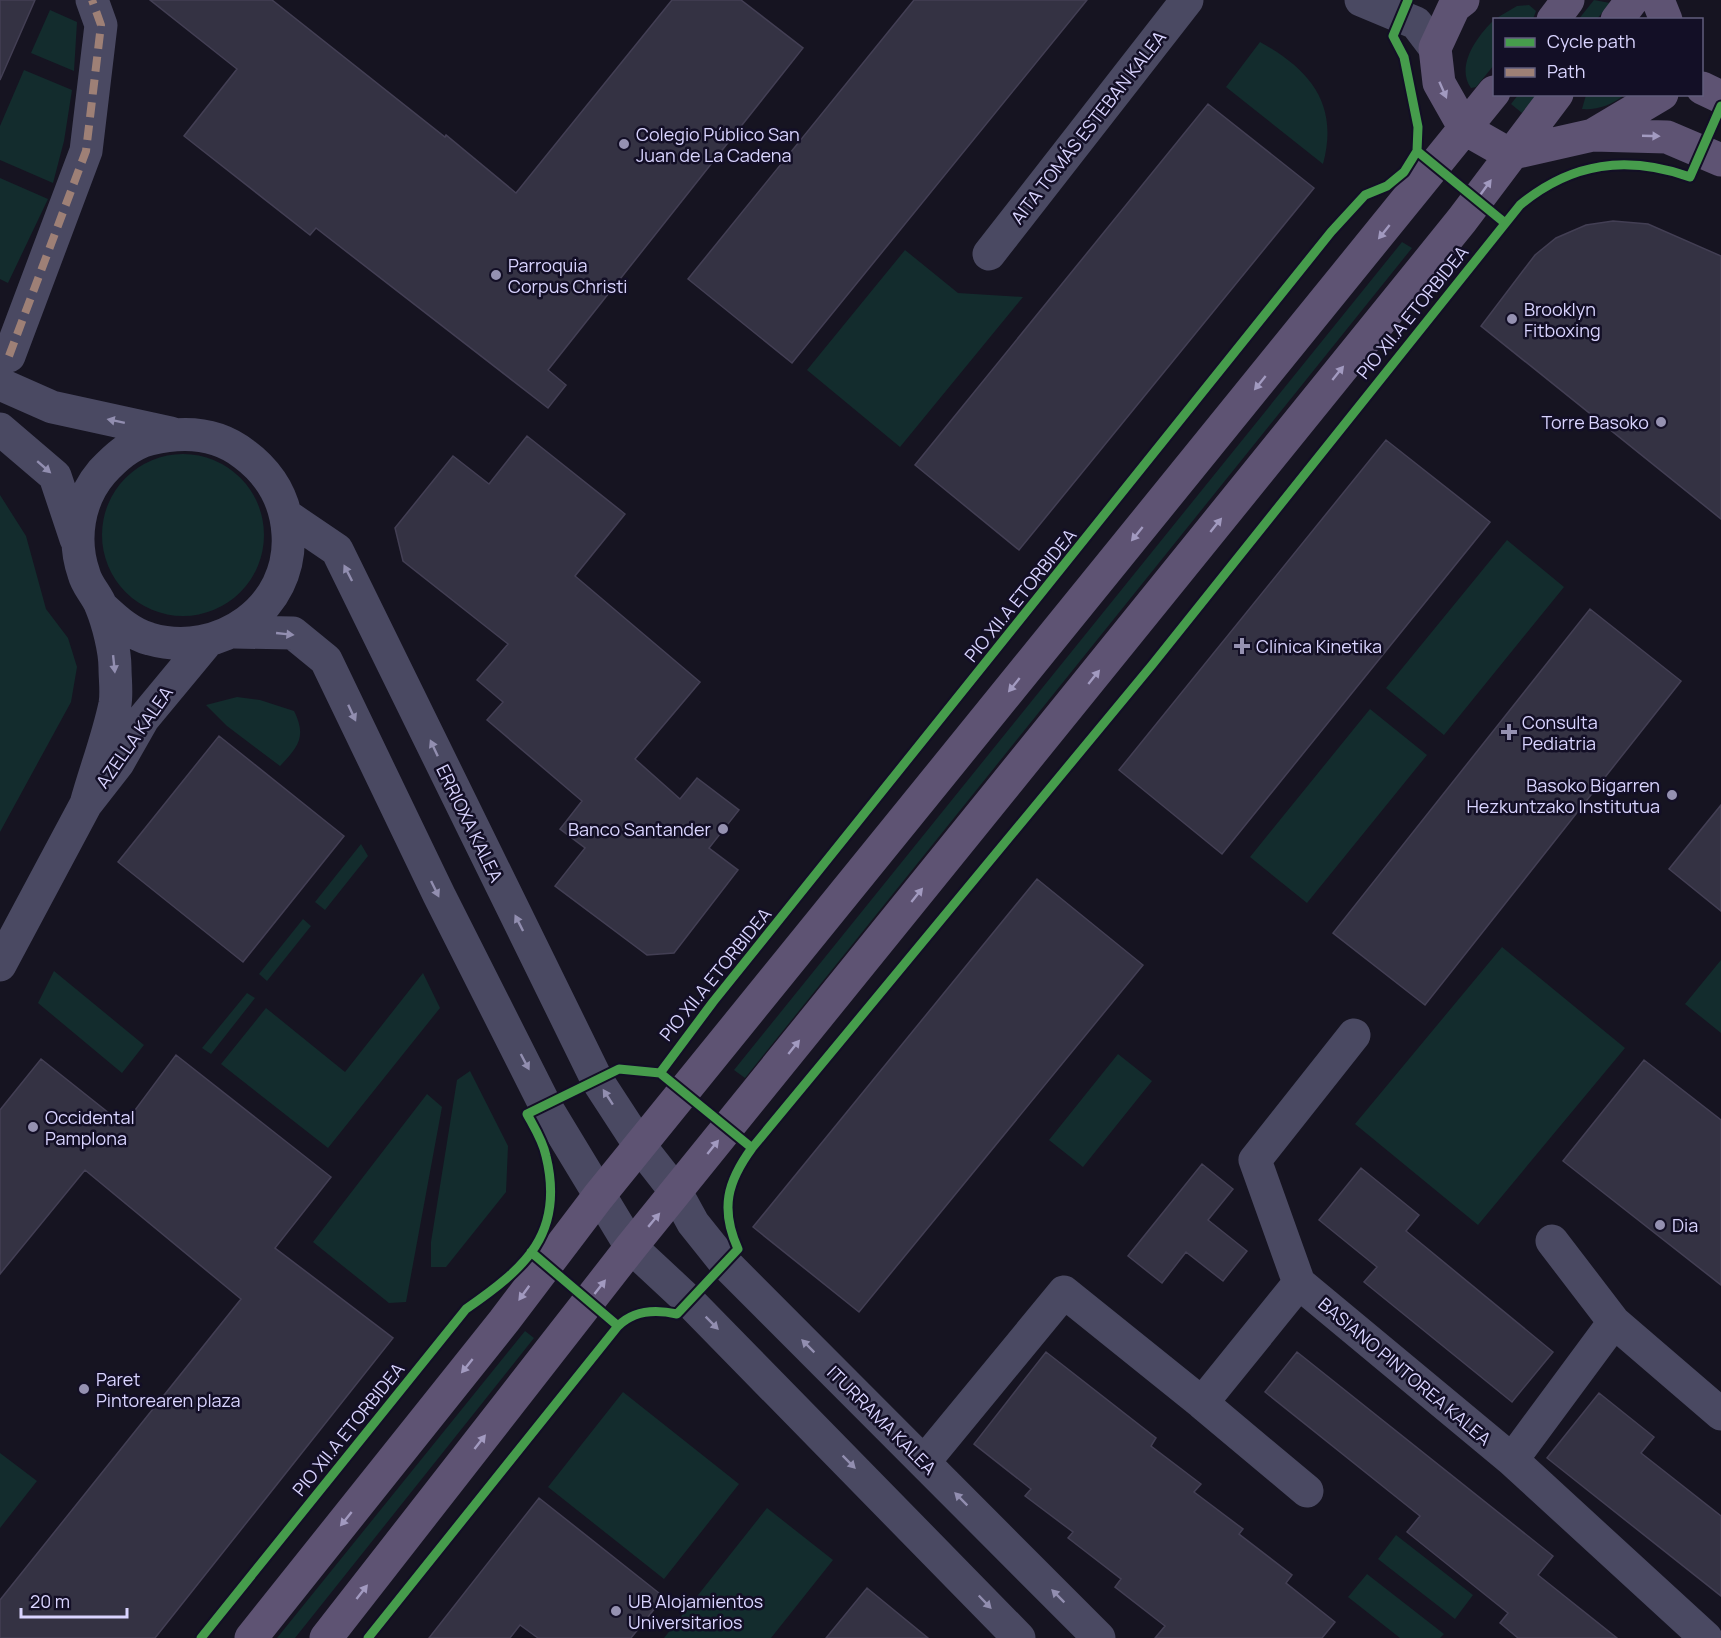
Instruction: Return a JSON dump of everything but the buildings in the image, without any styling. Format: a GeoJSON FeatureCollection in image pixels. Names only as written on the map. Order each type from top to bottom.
{"type":"FeatureCollection","features":[{"type":"Feature","properties":{"kind":"main road"},"geometry":{"type":"LineString","coordinates":[[1463,0],[1454,7],[1435,48],[1439,83],[1465,129],[1509,154],[1593,135],[1666,137],[1721,160]]}},
{"type":"Feature","properties":{"kind":"main road"},"geometry":{"type":"LineString","coordinates":[[1554,18],[1568,0]]}},
{"type":"Feature","properties":{"kind":"main road"},"geometry":{"type":"LineString","coordinates":[[1618,18],[1632,0]]}},
{"type":"Feature","properties":{"kind":"main road"},"geometry":{"type":"LineString","coordinates":[[1658,0],[1665,18]]}},
{"type":"Feature","properties":{"kind":"main road"},"geometry":{"type":"LineString","coordinates":[[1703,89],[1721,98]]}},
{"type":"Feature","properties":{"kind":"main road"},"geometry":{"type":"LineString","coordinates":[[250,1638],[504,1321],[598,1197],[1493,93]]}},
{"type":"Feature","properties":{"kind":"main road","name":"PIO XII.A ETORBIDEA"},"geometry":{"type":"LineString","coordinates":[[326,1638],[631,1247],[1462,220],[1509,154],[1555,96]]}},
{"type":"Feature","properties":{"kind":"main road"},"geometry":{"type":"LineString","coordinates":[[1593,135],[1659,96]]}},
{"type":"Feature","properties":{"kind":"street"},"geometry":{"type":"LineString","coordinates":[[92,0],[101,25],[86,151],[4,370],[52,407],[173,434],[204,435],[233,445],[257,464],[276,487],[287,516],[289,550],[280,582],[261,611],[220,637]]}},
{"type":"Feature","properties":{"kind":"street","name":"AITA TOMÁS ESTEBAN KALEA"},"geometry":{"type":"LineString","coordinates":[[989,254],[1187,0]]}},
{"type":"Feature","properties":{"kind":"street"},"geometry":{"type":"LineString","coordinates":[[1361,0],[1416,23],[1435,48]]}},
{"type":"Feature","properties":{"kind":"street"},"geometry":{"type":"LineString","coordinates":[[0,429],[55,476],[77,540],[84,575],[102,607],[123,626],[149,639],[177,644],[220,637],[293,633],[326,660],[439,895],[537,1084],[545,1105],[598,1197],[631,1247],[690,1302],[1019,1638]]}},
{"type":"Feature","properties":{"kind":"street"},"geometry":{"type":"LineString","coordinates":[[77,540],[81,509],[95,481],[116,457],[143,441],[173,434]]}},
{"type":"Feature","properties":{"kind":"street","name":"ERRIOXA KALEA"},"geometry":{"type":"LineString","coordinates":[[287,516],[336,550],[380,632],[486,858],[597,1080],[640,1146]]}},
{"type":"Feature","properties":{"kind":"street","name":"AZELLA KALEA"},"geometry":{"type":"LineString","coordinates":[[86,804],[115,702],[115,662],[102,607]]}},
{"type":"Feature","properties":{"kind":"street","name":"AZELLA KALEA"},"geometry":{"type":"LineString","coordinates":[[0,965],[86,804],[118,763],[142,719],[220,637]]}},
{"type":"Feature","properties":{"kind":"street"},"geometry":{"type":"LineString","coordinates":[[1202,1403],[1299,1283],[1255,1160],[1354,1035]]}},
{"type":"Feature","properties":{"kind":"street"},"geometry":{"type":"LineString","coordinates":[[640,1146],[676,1192]]}},
{"type":"Feature","properties":{"kind":"street","name":"ITURRAMA KALEA"},"geometry":{"type":"LineString","coordinates":[[676,1192],[693,1222],[725,1263],[1099,1638]]}},
{"type":"Feature","properties":{"kind":"street"},"geometry":{"type":"LineString","coordinates":[[1552,1241],[1614,1322],[1721,1414]]}},
{"type":"Feature","properties":{"kind":"street","name":"BASIANO PINTOREA KALEA"},"geometry":{"type":"LineString","coordinates":[[1299,1283],[1512,1460],[1706,1638]]}},
{"type":"Feature","properties":{"kind":"street"},"geometry":{"type":"LineString","coordinates":[[924,1462],[1064,1292],[1307,1491]]}},
{"type":"Feature","properties":{"kind":"street"},"geometry":{"type":"LineString","coordinates":[[1512,1460],[1614,1322]]}},
{"type":"Feature","properties":{"kind":"green space"},"geometry":{"type":"Polygon","coordinates":[[[1594,0],[1610,3],[1598,18],[1580,18],[1594,0]]]}},
{"type":"Feature","properties":{"kind":"green space"},"geometry":{"type":"Polygon","coordinates":[[[1529,5],[1536,11],[1533,18],[1497,18],[1517,6],[1529,5]]]}},
{"type":"Feature","properties":{"kind":"green space"},"geometry":{"type":"Polygon","coordinates":[[[50,10],[77,22],[74,71],[31,53],[50,10]]]}},
{"type":"Feature","properties":{"kind":"green space"},"geometry":{"type":"Polygon","coordinates":[[[1493,21],[1493,66],[1476,87],[1471,88],[1467,79],[1467,61],[1470,51],[1493,21]]]}},
{"type":"Feature","properties":{"kind":"green space"},"geometry":{"type":"Polygon","coordinates":[[[1260,42],[1294,65],[1317,91],[1324,107],[1327,124],[1327,143],[1323,164],[1226,87],[1260,42]]]}},
{"type":"Feature","properties":{"kind":"green space"},"geometry":{"type":"Polygon","coordinates":[[[24,70],[72,90],[64,141],[53,183],[0,160],[0,126],[24,70]]]}},
{"type":"Feature","properties":{"kind":"green space"},"geometry":{"type":"Polygon","coordinates":[[[1517,96],[1536,96],[1522,113],[1511,104],[1517,96]]]}},
{"type":"Feature","properties":{"kind":"green space"},"geometry":{"type":"Polygon","coordinates":[[[1585,96],[1623,96],[1604,106],[1582,109],[1585,96]]]}},
{"type":"Feature","properties":{"kind":"green space"},"geometry":{"type":"Polygon","coordinates":[[[0,178],[48,199],[8,283],[0,279],[0,178]]]}},
{"type":"Feature","properties":{"kind":"green space"},"geometry":{"type":"Polygon","coordinates":[[[1402,242],[1412,248],[745,1078],[734,1070],[1402,242]]]}},
{"type":"Feature","properties":{"kind":"green space"},"geometry":{"type":"Polygon","coordinates":[[[905,250],[958,293],[1023,297],[900,447],[807,370],[905,250]]]}},
{"type":"Feature","properties":{"kind":"green space"},"geometry":{"type":"Polygon","coordinates":[[[183,454],[214,460],[240,478],[258,504],[264,535],[258,566],[240,592],[214,610],[183,616],[152,610],[126,592],[108,566],[102,535],[108,504],[126,478],[152,460],[183,454]]]}},
{"type":"Feature","properties":{"kind":"green space"},"geometry":{"type":"Polygon","coordinates":[[[0,495],[26,536],[46,609],[68,638],[77,667],[71,702],[0,832],[0,495]]]}},
{"type":"Feature","properties":{"kind":"green space"},"geometry":{"type":"Polygon","coordinates":[[[1507,540],[1564,587],[1444,735],[1386,688],[1507,540]]]}},
{"type":"Feature","properties":{"kind":"green space"},"geometry":{"type":"Polygon","coordinates":[[[237,697],[260,700],[294,711],[300,728],[299,741],[280,766],[227,726],[206,705],[237,697]]]}},
{"type":"Feature","properties":{"kind":"green space"},"geometry":{"type":"Polygon","coordinates":[[[1370,709],[1427,755],[1307,903],[1250,857],[1370,709]]]}},
{"type":"Feature","properties":{"kind":"green space"},"geometry":{"type":"Polygon","coordinates":[[[361,844],[368,856],[325,910],[315,902],[361,844]]]}},
{"type":"Feature","properties":{"kind":"green space"},"geometry":{"type":"Polygon","coordinates":[[[303,919],[311,926],[267,981],[259,974],[303,919]]]}},
{"type":"Feature","properties":{"kind":"green space"},"geometry":{"type":"Polygon","coordinates":[[[1502,947],[1625,1048],[1478,1225],[1355,1124],[1502,947]]]}},
{"type":"Feature","properties":{"kind":"green space"},"geometry":{"type":"Polygon","coordinates":[[[1721,960],[1721,1033],[1685,1004],[1721,960]]]}},
{"type":"Feature","properties":{"kind":"green space"},"geometry":{"type":"Polygon","coordinates":[[[54,971],[144,1045],[122,1073],[38,1003],[54,971]]]}},
{"type":"Feature","properties":{"kind":"green space"},"geometry":{"type":"Polygon","coordinates":[[[423,973],[440,1008],[328,1148],[221,1064],[266,1008],[345,1072],[423,973]]]}},
{"type":"Feature","properties":{"kind":"green space"},"geometry":{"type":"Polygon","coordinates":[[[247,993],[255,998],[211,1054],[202,1048],[247,993]]]}},
{"type":"Feature","properties":{"kind":"green space"},"geometry":{"type":"Polygon","coordinates":[[[1118,1054],[1152,1081],[1083,1167],[1049,1140],[1118,1054]]]}},
{"type":"Feature","properties":{"kind":"green space"},"geometry":{"type":"Polygon","coordinates":[[[470,1071],[508,1146],[506,1192],[446,1267],[431,1267],[431,1242],[457,1080],[470,1071]]]}},
{"type":"Feature","properties":{"kind":"green space"},"geometry":{"type":"Polygon","coordinates":[[[427,1094],[442,1107],[406,1302],[389,1303],[313,1242],[427,1094]]]}},
{"type":"Feature","properties":{"kind":"green space"},"geometry":{"type":"Polygon","coordinates":[[[525,1331],[534,1338],[295,1638],[277,1638],[525,1331]]]}},
{"type":"Feature","properties":{"kind":"green space"},"geometry":{"type":"Polygon","coordinates":[[[623,1392],[739,1484],[664,1579],[548,1487],[623,1392]]]}},
{"type":"Feature","properties":{"kind":"green space"},"geometry":{"type":"Polygon","coordinates":[[[0,1453],[37,1481],[0,1528],[0,1453]]]}},
{"type":"Feature","properties":{"kind":"green space"},"geometry":{"type":"Polygon","coordinates":[[[767,1508],[833,1560],[771,1638],[664,1638],[767,1508]]]}},
{"type":"Feature","properties":{"kind":"green space"},"geometry":{"type":"Polygon","coordinates":[[[1396,1535],[1473,1595],[1455,1619],[1378,1559],[1396,1535]]]}},
{"type":"Feature","properties":{"kind":"green space"},"geometry":{"type":"Polygon","coordinates":[[[1367,1574],[1444,1634],[1440,1638],[1400,1638],[1348,1597],[1367,1574]]]}},
{"type":"Feature","properties":{"kind":"marked path"},"geometry":{"type":"LineString","coordinates":[[9,356],[86,151],[101,25],[92,0]]}},
{"type":"Feature","properties":{"kind":"cycle path"},"geometry":{"type":"LineString","coordinates":[[201,1638],[466,1309],[506,1279],[535,1246],[545,1228],[550,1207],[550,1183],[545,1150],[527,1114],[619,1069],[660,1073],[713,1002],[1331,232],[1365,195],[1387,186],[1404,172],[1417,151],[1418,127],[1404,57],[1393,36],[1408,0]]}},
{"type":"Feature","properties":{"kind":"cycle path"},"geometry":{"type":"LineString","coordinates":[[368,1638],[618,1326],[631,1317],[645,1312],[677,1314],[738,1249],[732,1235],[728,1208],[732,1184],[743,1160],[1152,665],[1520,205],[1560,179],[1580,171],[1601,167],[1644,166],[1690,177],[1721,106]]}},
{"type":"Feature","properties":{"kind":"cycle path"},"geometry":{"type":"LineString","coordinates":[[1417,151],[1505,223]]}},
{"type":"Feature","properties":{"kind":"cycle path"},"geometry":{"type":"LineString","coordinates":[[660,1073],[752,1148]]}},
{"type":"Feature","properties":{"kind":"cycle path"},"geometry":{"type":"LineString","coordinates":[[531,1252],[618,1326]]}},
{"type":"Feature","properties":{"kind":"place","name":"Colegio Público San Juan de La Cadena"},"geometry":{"type":"Point","coordinates":[624,144]}},
{"type":"Feature","properties":{"kind":"place","name":"Parroquia Corpus Christi"},"geometry":{"type":"Point","coordinates":[496,275]}},
{"type":"Feature","properties":{"kind":"place","name":"Brooklyn Fitboxing"},"geometry":{"type":"Point","coordinates":[1512,319]}},
{"type":"Feature","properties":{"kind":"place","name":"Torre Basoko"},"geometry":{"type":"Point","coordinates":[1661,422]}},
{"type":"Feature","properties":{"kind":"place","name":"Clínica Kinetika"},"geometry":{"type":"Point","coordinates":[1242,646]}},
{"type":"Feature","properties":{"kind":"place","name":"Consulta Pediatria"},"geometry":{"type":"Point","coordinates":[1509,732]}},
{"type":"Feature","properties":{"kind":"place","name":"Basoko Bigarren Hezkuntzako Institutua"},"geometry":{"type":"Point","coordinates":[1672,795]}},
{"type":"Feature","properties":{"kind":"place","name":"Banco Santander"},"geometry":{"type":"Point","coordinates":[723,829]}},
{"type":"Feature","properties":{"kind":"place","name":"Occidental Pamplona"},"geometry":{"type":"Point","coordinates":[33,1127]}},
{"type":"Feature","properties":{"kind":"place","name":"Dia"},"geometry":{"type":"Point","coordinates":[1660,1225]}},
{"type":"Feature","properties":{"kind":"place","name":"Paret Pintorearen plaza"},"geometry":{"type":"Point","coordinates":[84,1389]}},
{"type":"Feature","properties":{"kind":"place","name":"UB Alojamientos Universitarios"},"geometry":{"type":"Point","coordinates":[616,1611]}}]}
